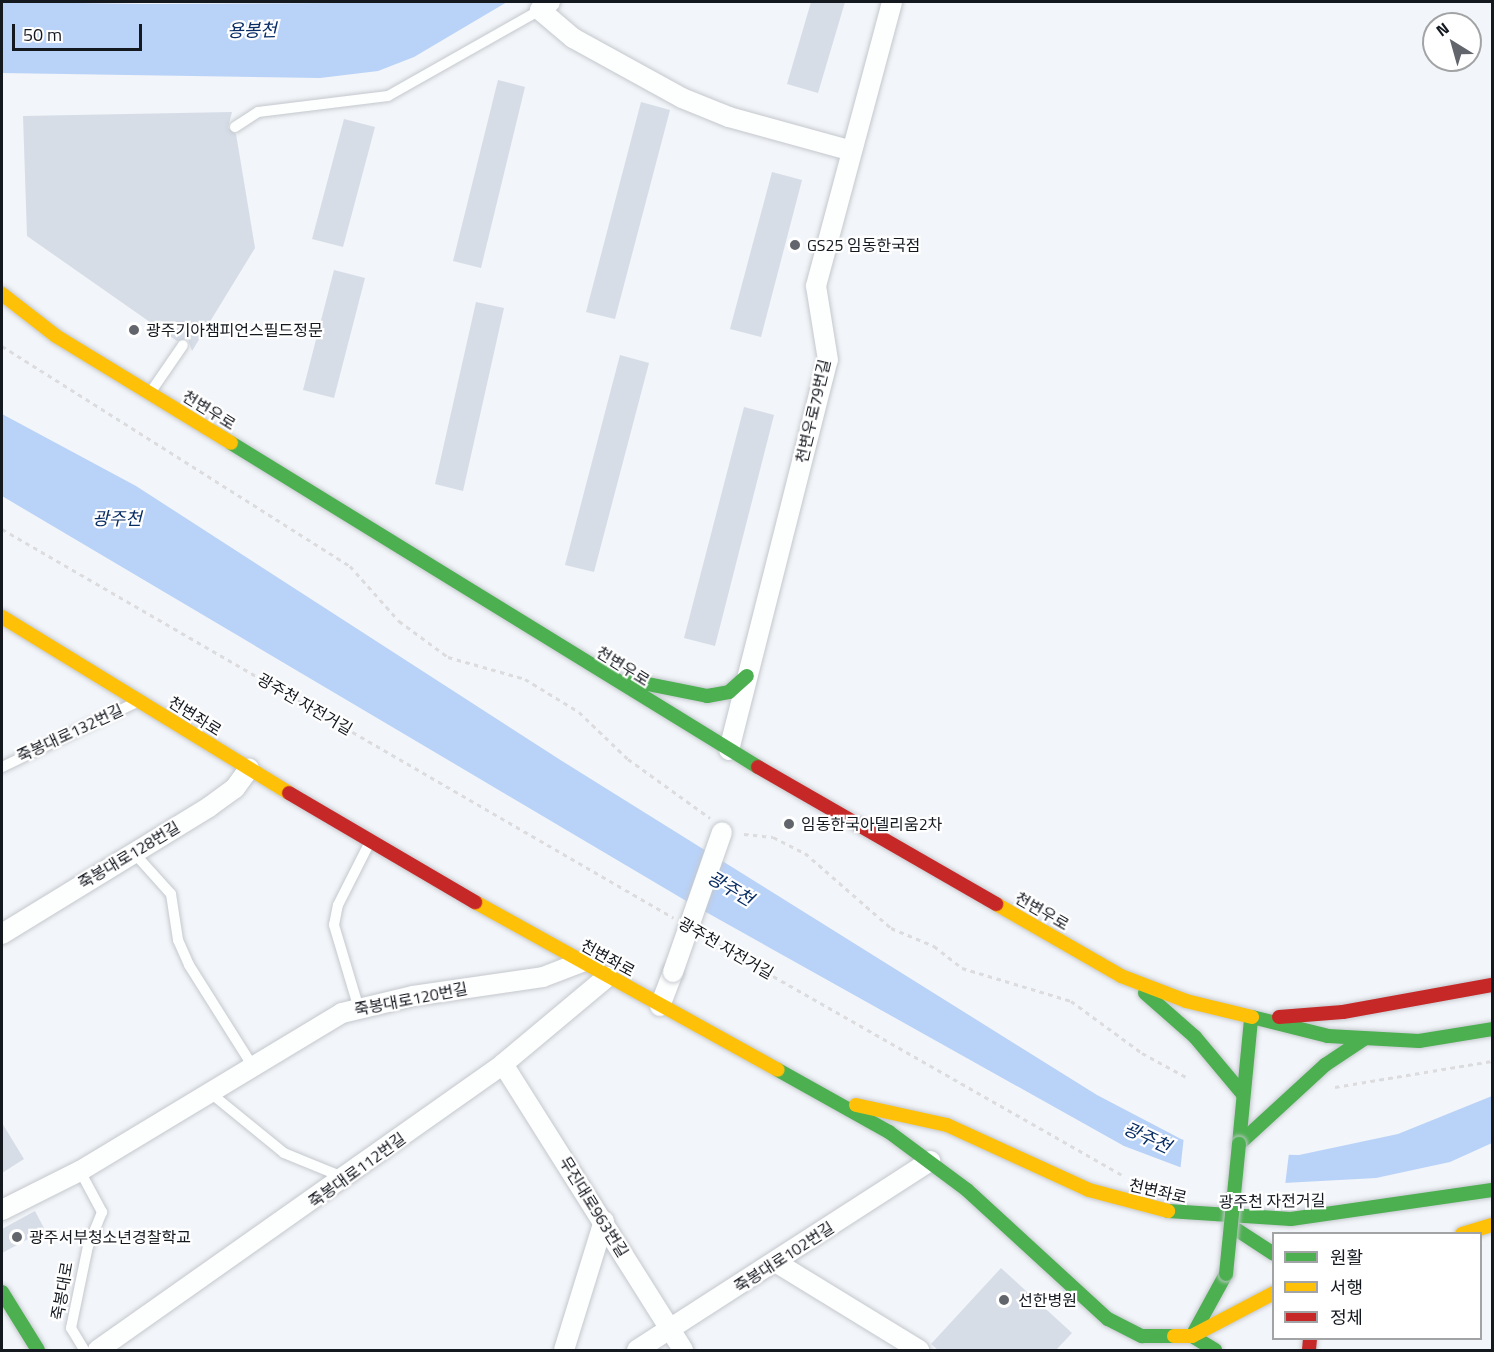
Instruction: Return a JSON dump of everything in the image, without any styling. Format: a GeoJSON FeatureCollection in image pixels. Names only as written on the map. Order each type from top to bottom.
{"type":"FeatureCollection","features":[{"type":"Feature","properties":{"kind":"street","name":"천변우로79번길"},"geometry":{"type":"LineString","coordinates":[[729,750],[828,360],[816,286],[849,150],[892,2]]}},
{"type":"Feature","properties":{"kind":"street"},"geometry":{"type":"LineString","coordinates":[[545,6],[573,38],[709,110],[849,150]]}},
{"type":"Feature","properties":{"kind":"street","name":"천변우로"},"geometry":{"type":"LineString","coordinates":[[2,294],[150,393],[729,750],[1121,976],[1251,1019],[1364,1039],[1419,1041],[1492,1029]]}},
{"type":"Feature","properties":{"kind":"street","name":"천변좌로"},"geometry":{"type":"LineString","coordinates":[[2,617],[370,843],[831,1100],[930,1161],[1108,1319],[1142,1336],[1192,1336],[1272,1294]]}},
{"type":"Feature","properties":{"kind":"street"},"geometry":{"type":"LineString","coordinates":[[606,674],[707,696],[729,692],[747,676]]}},
{"type":"Feature","properties":{"kind":"street","name":"죽봉대로128번길"},"geometry":{"type":"LineString","coordinates":[[2,934],[135,854],[235,788],[249,769]]}},
{"type":"Feature","properties":{"kind":"street"},"geometry":{"type":"LineString","coordinates":[[660,1006],[673,972],[718,827]]}},
{"type":"Feature","properties":{"kind":"street","name":"죽봉대로120번길"},"geometry":{"type":"LineString","coordinates":[[2,1210],[80,1170],[307,1030],[359,1009],[543,977],[582,962]]}},
{"type":"Feature","properties":{"kind":"street"},"geometry":{"type":"LineString","coordinates":[[1121,976],[1163,1006],[1242,1093]]}},
{"type":"Feature","properties":{"kind":"street","name":"죽봉대로112번길"},"geometry":{"type":"LineString","coordinates":[[98,1350],[347,1178],[503,1064],[607,977]]}},
{"type":"Feature","properties":{"kind":"street","name":"천변우로"},"geometry":{"type":"LineString","coordinates":[[1251,1019],[1343,1012],[1492,985]]}},
{"type":"Feature","properties":{"kind":"street"},"geometry":{"type":"LineString","coordinates":[[1191,1350],[1192,1336],[1226,1274],[1251,1019]]}},
{"type":"Feature","properties":{"kind":"street"},"geometry":{"type":"LineString","coordinates":[[1239,1144],[1325,1065],[1364,1039]]}},
{"type":"Feature","properties":{"kind":"street","name":"무진대로963번길"},"geometry":{"type":"LineString","coordinates":[[503,1064],[604,1221],[683,1350]]}},
{"type":"Feature","properties":{"kind":"street","name":"천변좌로"},"geometry":{"type":"LineString","coordinates":[[831,1100],[947,1125],[1089,1190],[1183,1215],[1291,1219],[1492,1190]]}},
{"type":"Feature","properties":{"kind":"street","name":"죽봉대로102번길"},"geometry":{"type":"LineString","coordinates":[[637,1350],[777,1263],[930,1161]]}},
{"type":"Feature","properties":{"kind":"street"},"geometry":{"type":"LineString","coordinates":[[564,1350],[604,1221]]}},
{"type":"Feature","properties":{"kind":"street"},"geometry":{"type":"LineString","coordinates":[[1465,1232],[1492,1224]]}},
{"type":"Feature","properties":{"kind":"street"},"geometry":{"type":"LineString","coordinates":[[1231,1226],[1272,1253]]}},
{"type":"Feature","properties":{"kind":"street"},"geometry":{"type":"LineString","coordinates":[[777,1263],[919,1350]]}},
{"type":"Feature","properties":{"kind":"street"},"geometry":{"type":"LineString","coordinates":[[2,1292],[38,1350]]}},
{"type":"Feature","properties":{"kind":"street"},"geometry":{"type":"LineString","coordinates":[[1170,1350],[1192,1336]]}},
{"type":"Feature","properties":{"kind":"street"},"geometry":{"type":"LineString","coordinates":[[1192,1336],[1215,1350]]}},
{"type":"Feature","properties":{"kind":"lane"},"geometry":{"type":"LineString","coordinates":[[235,127],[258,112],[388,96],[545,6]]}},
{"type":"Feature","properties":{"kind":"lane"},"geometry":{"type":"LineString","coordinates":[[150,393],[183,345]]}},
{"type":"Feature","properties":{"kind":"lane","name":"죽봉대로132번길"},"geometry":{"type":"LineString","coordinates":[[2,766],[140,701]]}},
{"type":"Feature","properties":{"kind":"lane"},"geometry":{"type":"LineString","coordinates":[[359,1009],[334,925],[338,905],[370,843]]}},
{"type":"Feature","properties":{"kind":"lane"},"geometry":{"type":"LineString","coordinates":[[135,854],[171,894],[178,940],[189,965],[252,1065]]}},
{"type":"Feature","properties":{"kind":"lane"},"geometry":{"type":"LineString","coordinates":[[208,1091],[284,1153],[347,1178]]}},
{"type":"Feature","properties":{"kind":"lane","name":"죽봉대로"},"geometry":{"type":"LineString","coordinates":[[80,1170],[102,1212],[88,1246],[71,1328],[84,1350]]}},
{"type":"Feature","properties":{"kind":"path"},"geometry":{"type":"LineString","coordinates":[[2,346],[350,566],[399,621],[448,657],[525,679],[579,712],[628,759],[718,827]]}},
{"type":"Feature","properties":{"kind":"path","name":"광주천 자전거길"},"geometry":{"type":"LineString","coordinates":[[2,529],[684,924]]}},
{"type":"Feature","properties":{"kind":"path"},"geometry":{"type":"LineString","coordinates":[[744,834],[773,837],[798,849],[891,928],[934,946],[963,968],[1071,1000],[1142,1053],[1188,1078]]}},
{"type":"Feature","properties":{"kind":"path","name":"광주천 자전거길"},"geometry":{"type":"LineString","coordinates":[[693,929],[1125,1176]]}},
{"type":"Feature","properties":{"kind":"path"},"geometry":{"type":"LineString","coordinates":[[1327,1088],[1492,1062]]}},
{"type":"Feature","properties":{"kind":"water","name":"용봉천"},"geometry":{"type":"Polygon","coordinates":[[[2,2],[144,4],[507,2],[414,57],[378,71],[320,78],[2,73],[2,2]]]}},
{"type":"Feature","properties":{"kind":"water","name":"광주천"},"geometry":{"type":"Polygon","coordinates":[[[2,414],[136,486],[562,761],[1097,1095],[1181,1139],[1225,1154],[1299,1155],[1398,1134],[1492,1096],[1492,1143],[1450,1162],[1376,1178],[1230,1186],[1124,1146],[688,902],[2,496],[2,414]]]}},
{"type":"Feature","properties":{"kind":"pier"},"geometry":{"type":"Polygon","coordinates":[[[1184,1136],[1226,1152],[1289,1153],[1285,1186],[1229,1189],[1180,1172],[1184,1136]]]}},
{"type":"Feature","properties":{"kind":"building"},"geometry":{"type":"Polygon","coordinates":[[[811,2],[845,2],[818,93],[787,84],[811,2]]]}},
{"type":"Feature","properties":{"kind":"building"},"geometry":{"type":"Polygon","coordinates":[[[498,80],[525,87],[481,268],[453,261],[498,80]]]}},
{"type":"Feature","properties":{"kind":"building"},"geometry":{"type":"Polygon","coordinates":[[[641,102],[670,110],[615,319],[586,312],[641,102]]]}},
{"type":"Feature","properties":{"kind":"building"},"geometry":{"type":"Polygon","coordinates":[[[232,112],[228,128],[236,134],[255,248],[192,351],[188,339],[177,341],[27,236],[23,116],[232,112]]]}},
{"type":"Feature","properties":{"kind":"building"},"geometry":{"type":"Polygon","coordinates":[[[344,119],[375,127],[343,247],[312,239],[344,119]]]}},
{"type":"Feature","properties":{"kind":"building"},"geometry":{"type":"Polygon","coordinates":[[[772,172],[802,180],[761,337],[730,329],[772,172]]]}},
{"type":"Feature","properties":{"kind":"building"},"geometry":{"type":"Polygon","coordinates":[[[334,270],[365,278],[334,398],[303,390],[334,270]]]}},
{"type":"Feature","properties":{"kind":"building"},"geometry":{"type":"Polygon","coordinates":[[[476,302],[504,308],[463,491],[435,484],[476,302]]]}},
{"type":"Feature","properties":{"kind":"building"},"geometry":{"type":"Polygon","coordinates":[[[620,355],[649,363],[594,572],[565,565],[620,355]]]}},
{"type":"Feature","properties":{"kind":"building"},"geometry":{"type":"Polygon","coordinates":[[[744,407],[774,415],[715,646],[684,638],[744,407]]]}},
{"type":"Feature","properties":{"kind":"building"},"geometry":{"type":"Polygon","coordinates":[[[2,1123],[24,1159],[2,1173],[2,1123]]]}},
{"type":"Feature","properties":{"kind":"building","name":"광주서부청소년경찰학교"},"geometry":{"type":"Polygon","coordinates":[[[35,1211],[45,1230],[2,1253],[2,1229],[35,1211]]]}},
{"type":"Feature","properties":{"kind":"building","name":"선한병원"},"geometry":{"type":"Polygon","coordinates":[[[1001,1268],[1072,1333],[1056,1350],[938,1350],[931,1344],[1001,1268]]]}},
{"type":"Feature","properties":{"kind":"traffic: fast"},"geometry":{"type":"LineString","coordinates":[[231,443],[758,767]]}},
{"type":"Feature","properties":{"kind":"traffic: fast"},"geometry":{"type":"LineString","coordinates":[[628,680],[707,696],[729,692],[747,676]]}},
{"type":"Feature","properties":{"kind":"traffic: fast"},"geometry":{"type":"LineString","coordinates":[[1145,993],[1195,1037],[1242,1093]]}},
{"type":"Feature","properties":{"kind":"traffic: fast"},"geometry":{"type":"LineString","coordinates":[[1252,1017],[1328,1036],[1419,1041],[1492,1029]]}},
{"type":"Feature","properties":{"kind":"traffic: fast"},"geometry":{"type":"LineString","coordinates":[[1239,1144],[1251,1019]]}},
{"type":"Feature","properties":{"kind":"traffic: fast"},"geometry":{"type":"LineString","coordinates":[[1239,1144],[1325,1065],[1364,1039]]}},
{"type":"Feature","properties":{"kind":"traffic: fast"},"geometry":{"type":"LineString","coordinates":[[778,1070],[889,1132],[967,1190],[1108,1319],[1142,1336],[1174,1336]]}},
{"type":"Feature","properties":{"kind":"traffic: fast"},"geometry":{"type":"LineString","coordinates":[[1226,1274],[1239,1144]]}},
{"type":"Feature","properties":{"kind":"traffic: fast"},"geometry":{"type":"LineString","coordinates":[[1168,1211],[1291,1219],[1492,1190]]}},
{"type":"Feature","properties":{"kind":"traffic: fast"},"geometry":{"type":"LineString","coordinates":[[1231,1226],[1272,1253]]}},
{"type":"Feature","properties":{"kind":"traffic: fast"},"geometry":{"type":"LineString","coordinates":[[1192,1336],[1226,1274]]}},
{"type":"Feature","properties":{"kind":"traffic: fast"},"geometry":{"type":"LineString","coordinates":[[2,1292],[38,1350]]}},
{"type":"Feature","properties":{"kind":"traffic: fast"},"geometry":{"type":"LineString","coordinates":[[1192,1336],[1215,1350]]}},
{"type":"Feature","properties":{"kind":"traffic: slow"},"geometry":{"type":"LineString","coordinates":[[2,294],[56,336],[231,443]]}},
{"type":"Feature","properties":{"kind":"traffic: slow"},"geometry":{"type":"LineString","coordinates":[[2,617],[289,793]]}},
{"type":"Feature","properties":{"kind":"traffic: slow"},"geometry":{"type":"LineString","coordinates":[[475,902],[778,1070]]}},
{"type":"Feature","properties":{"kind":"traffic: slow"},"geometry":{"type":"LineString","coordinates":[[996,904],[1121,976],[1186,1001],[1252,1017]]}},
{"type":"Feature","properties":{"kind":"traffic: slow"},"geometry":{"type":"LineString","coordinates":[[856,1105],[947,1125],[1089,1190],[1168,1211]]}},
{"type":"Feature","properties":{"kind":"traffic: slow"},"geometry":{"type":"LineString","coordinates":[[1469,1232],[1492,1225]]}},
{"type":"Feature","properties":{"kind":"traffic: slow"},"geometry":{"type":"LineString","coordinates":[[1174,1336],[1192,1336],[1272,1294]]}},
{"type":"Feature","properties":{"kind":"traffic: jam"},"geometry":{"type":"LineString","coordinates":[[758,767],[996,904]]}},
{"type":"Feature","properties":{"kind":"traffic: jam"},"geometry":{"type":"LineString","coordinates":[[289,793],[475,902]]}},
{"type":"Feature","properties":{"kind":"traffic: jam"},"geometry":{"type":"LineString","coordinates":[[1279,1017],[1343,1012],[1492,985]]}},
{"type":"Feature","properties":{"kind":"traffic: jam"},"geometry":{"type":"LineString","coordinates":[[1309,1350],[1310,1340]]}},
{"type":"Feature","properties":{"kind":"place","name":"GS25 임동한국점"},"geometry":{"type":"Point","coordinates":[795,245]}},
{"type":"Feature","properties":{"kind":"place","name":"광주기아챔피언스필드정문"},"geometry":{"type":"Point","coordinates":[134,330]}},
{"type":"Feature","properties":{"kind":"place","name":"임동한국아델리움2차"},"geometry":{"type":"Point","coordinates":[789,824]}},
{"type":"Feature","properties":{"kind":"place","name":"광주서부청소년경찰학교"},"geometry":{"type":"Point","coordinates":[17,1237]}},
{"type":"Feature","properties":{"kind":"place","name":"선한병원"},"geometry":{"type":"Point","coordinates":[1004,1300]}}]}
